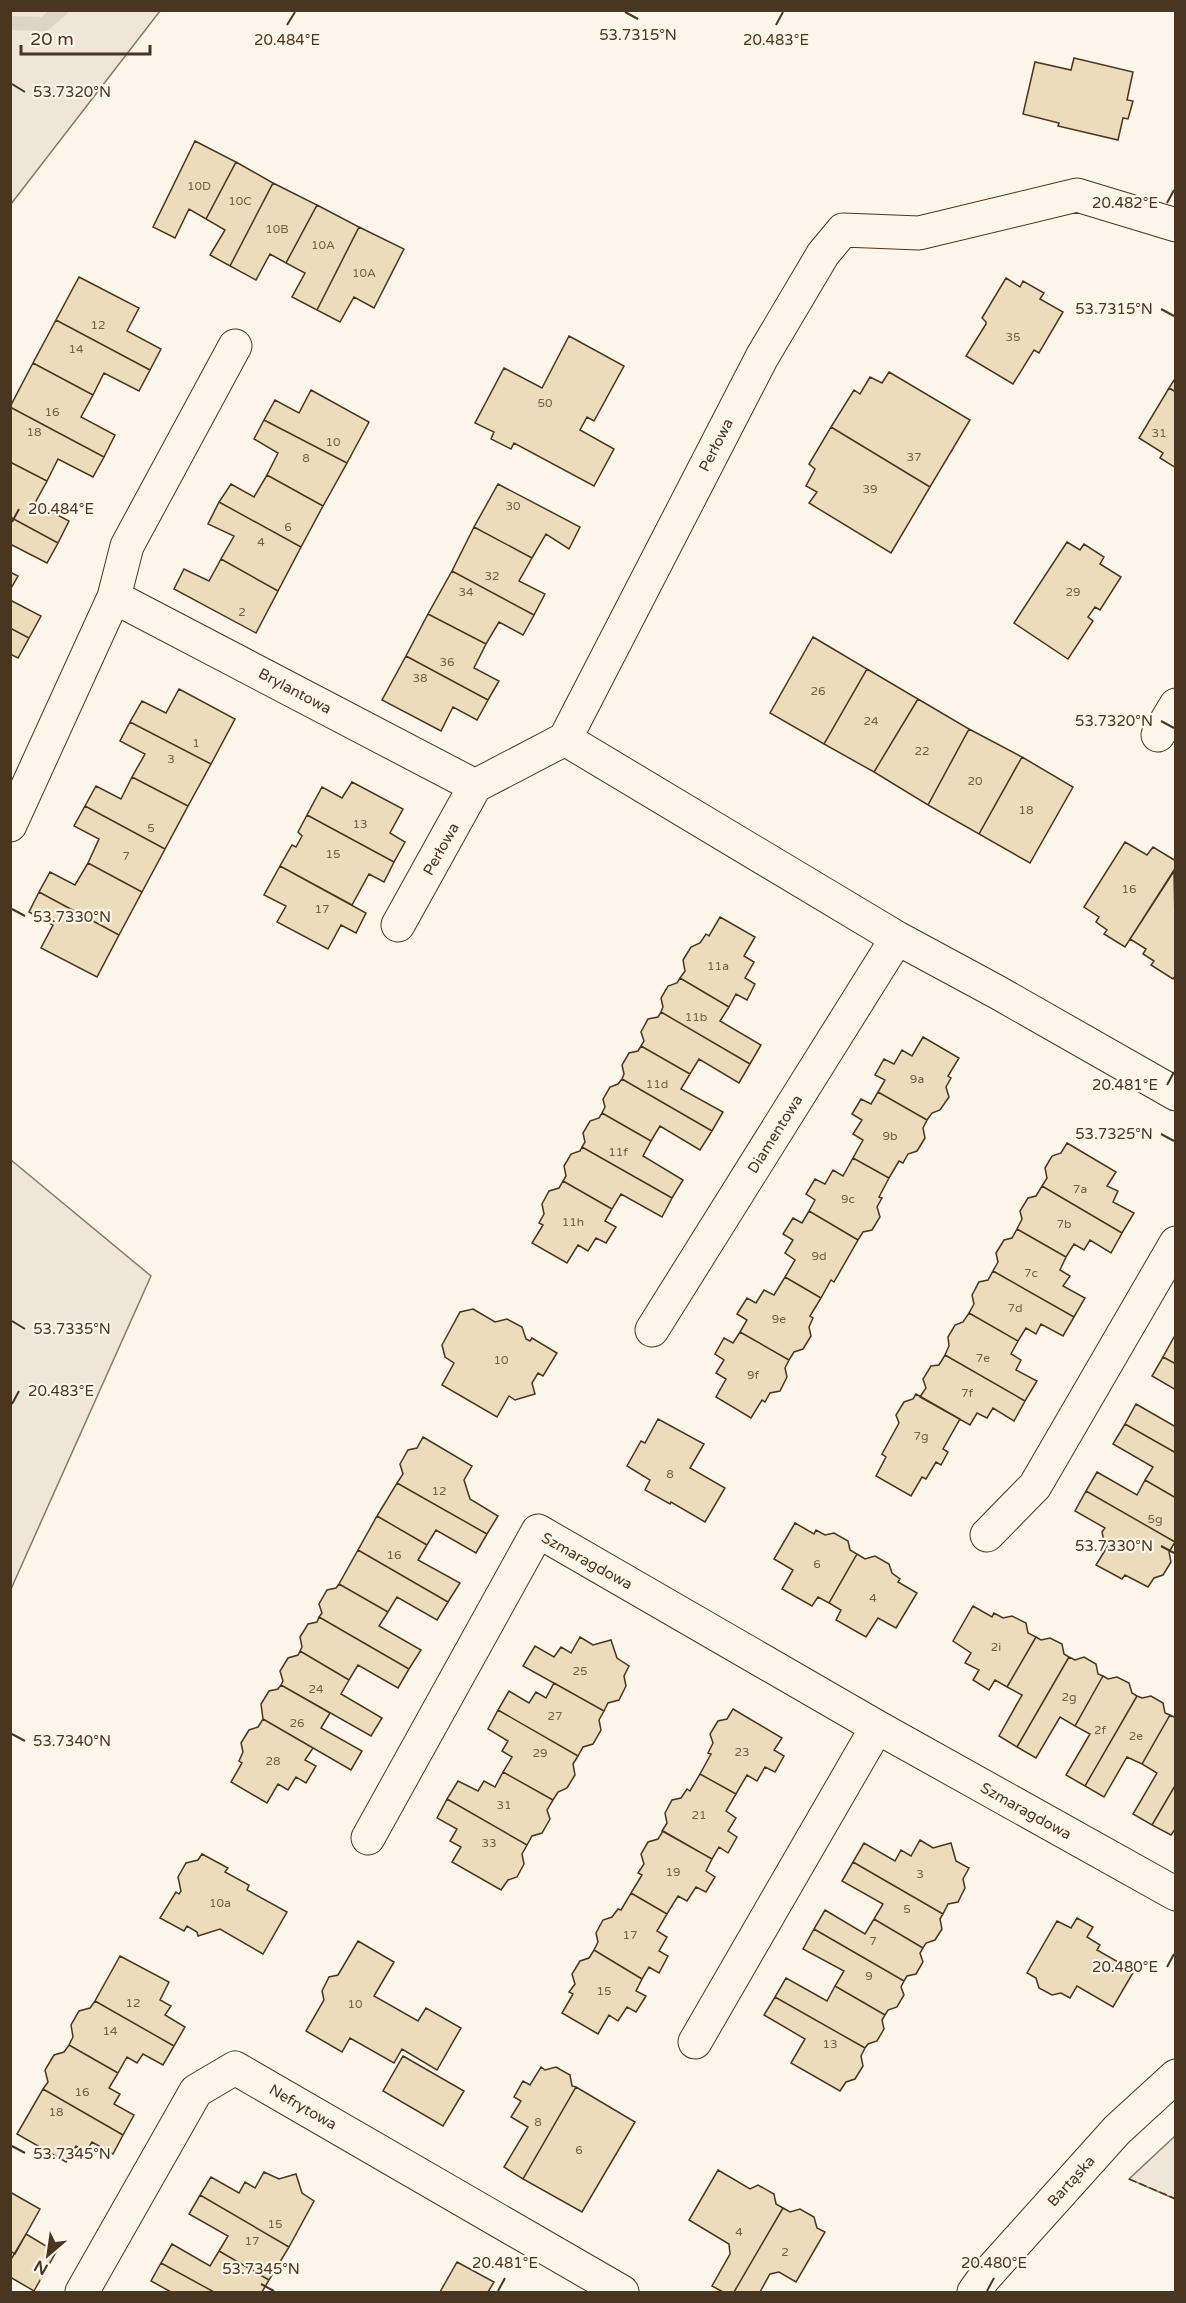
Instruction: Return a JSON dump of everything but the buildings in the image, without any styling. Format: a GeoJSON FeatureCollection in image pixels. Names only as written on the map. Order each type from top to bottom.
{"type":"FeatureCollection","features":[{"type":"Feature","properties":{"kind":"street","name":"Perłowa"},"geometry":{"type":"LineString","coordinates":[[565,739],[762,357],[823,254],[843,230],[919,232],[1077,195],[1176,225]]}},
{"type":"Feature","properties":{"kind":"street"},"geometry":{"type":"LineString","coordinates":[[10,825],[114,597],[127,546],[235,346]]}},
{"type":"Feature","properties":{"kind":"street","name":"Brylantowa"},"geometry":{"type":"LineString","coordinates":[[114,597],[475,786]]}},
{"type":"Feature","properties":{"kind":"street"},"geometry":{"type":"LineString","coordinates":[[1158,735],[1176,705]]}},
{"type":"Feature","properties":{"kind":"street"},"geometry":{"type":"LineString","coordinates":[[475,786],[565,739],[897,938],[1176,1094]]}},
{"type":"Feature","properties":{"kind":"street","name":"Perłowa"},"geometry":{"type":"LineString","coordinates":[[398,925],[475,786]]}},
{"type":"Feature","properties":{"kind":"street","name":"Diamentowa"},"geometry":{"type":"LineString","coordinates":[[652,1330],[897,938]]}},
{"type":"Feature","properties":{"kind":"street"},"geometry":{"type":"LineString","coordinates":[[987,1535],[1035,1486],[1176,1243]]}},
{"type":"Feature","properties":{"kind":"street","name":"Szmaragdowa"},"geometry":{"type":"LineString","coordinates":[[368,1838],[538,1531],[877,1727],[1176,1894]]}},
{"type":"Feature","properties":{"kind":"street"},"geometry":{"type":"LineString","coordinates":[[695,2042],[877,1727]]}},
{"type":"Feature","properties":{"kind":"street","name":"Nefrytowa"},"geometry":{"type":"LineString","coordinates":[[82,2292],[196,2091],[235,2068],[613,2290]]}},
{"type":"Feature","properties":{"kind":"street","name":"Bartąska"},"geometry":{"type":"LineString","coordinates":[[974,2292],[1117,2130],[1176,2076]]}},
{"type":"Feature","properties":{"kind":"shaded area"},"geometry":{"type":"Polygon","coordinates":[[[10,11],[160,11],[11,204],[10,11]]]}},
{"type":"Feature","properties":{"kind":"shaded area"},"geometry":{"type":"Polygon","coordinates":[[[11,1160],[151,1276],[11,1589],[11,1160]]]}},
{"type":"Feature","properties":{"kind":"shaded area"},"geometry":{"type":"Polygon","coordinates":[[[1175,2136],[1175,2199],[1129,2179],[1175,2136]]]}},
{"type":"Feature","properties":{"kind":"waterway"},"geometry":{"type":"LineString","coordinates":[[10,23],[44,24],[61,10]]}},
{"type":"Feature","properties":{"kind":"fence"},"geometry":{"type":"LineString","coordinates":[[1129,2179],[1176,2199]]}}]}
